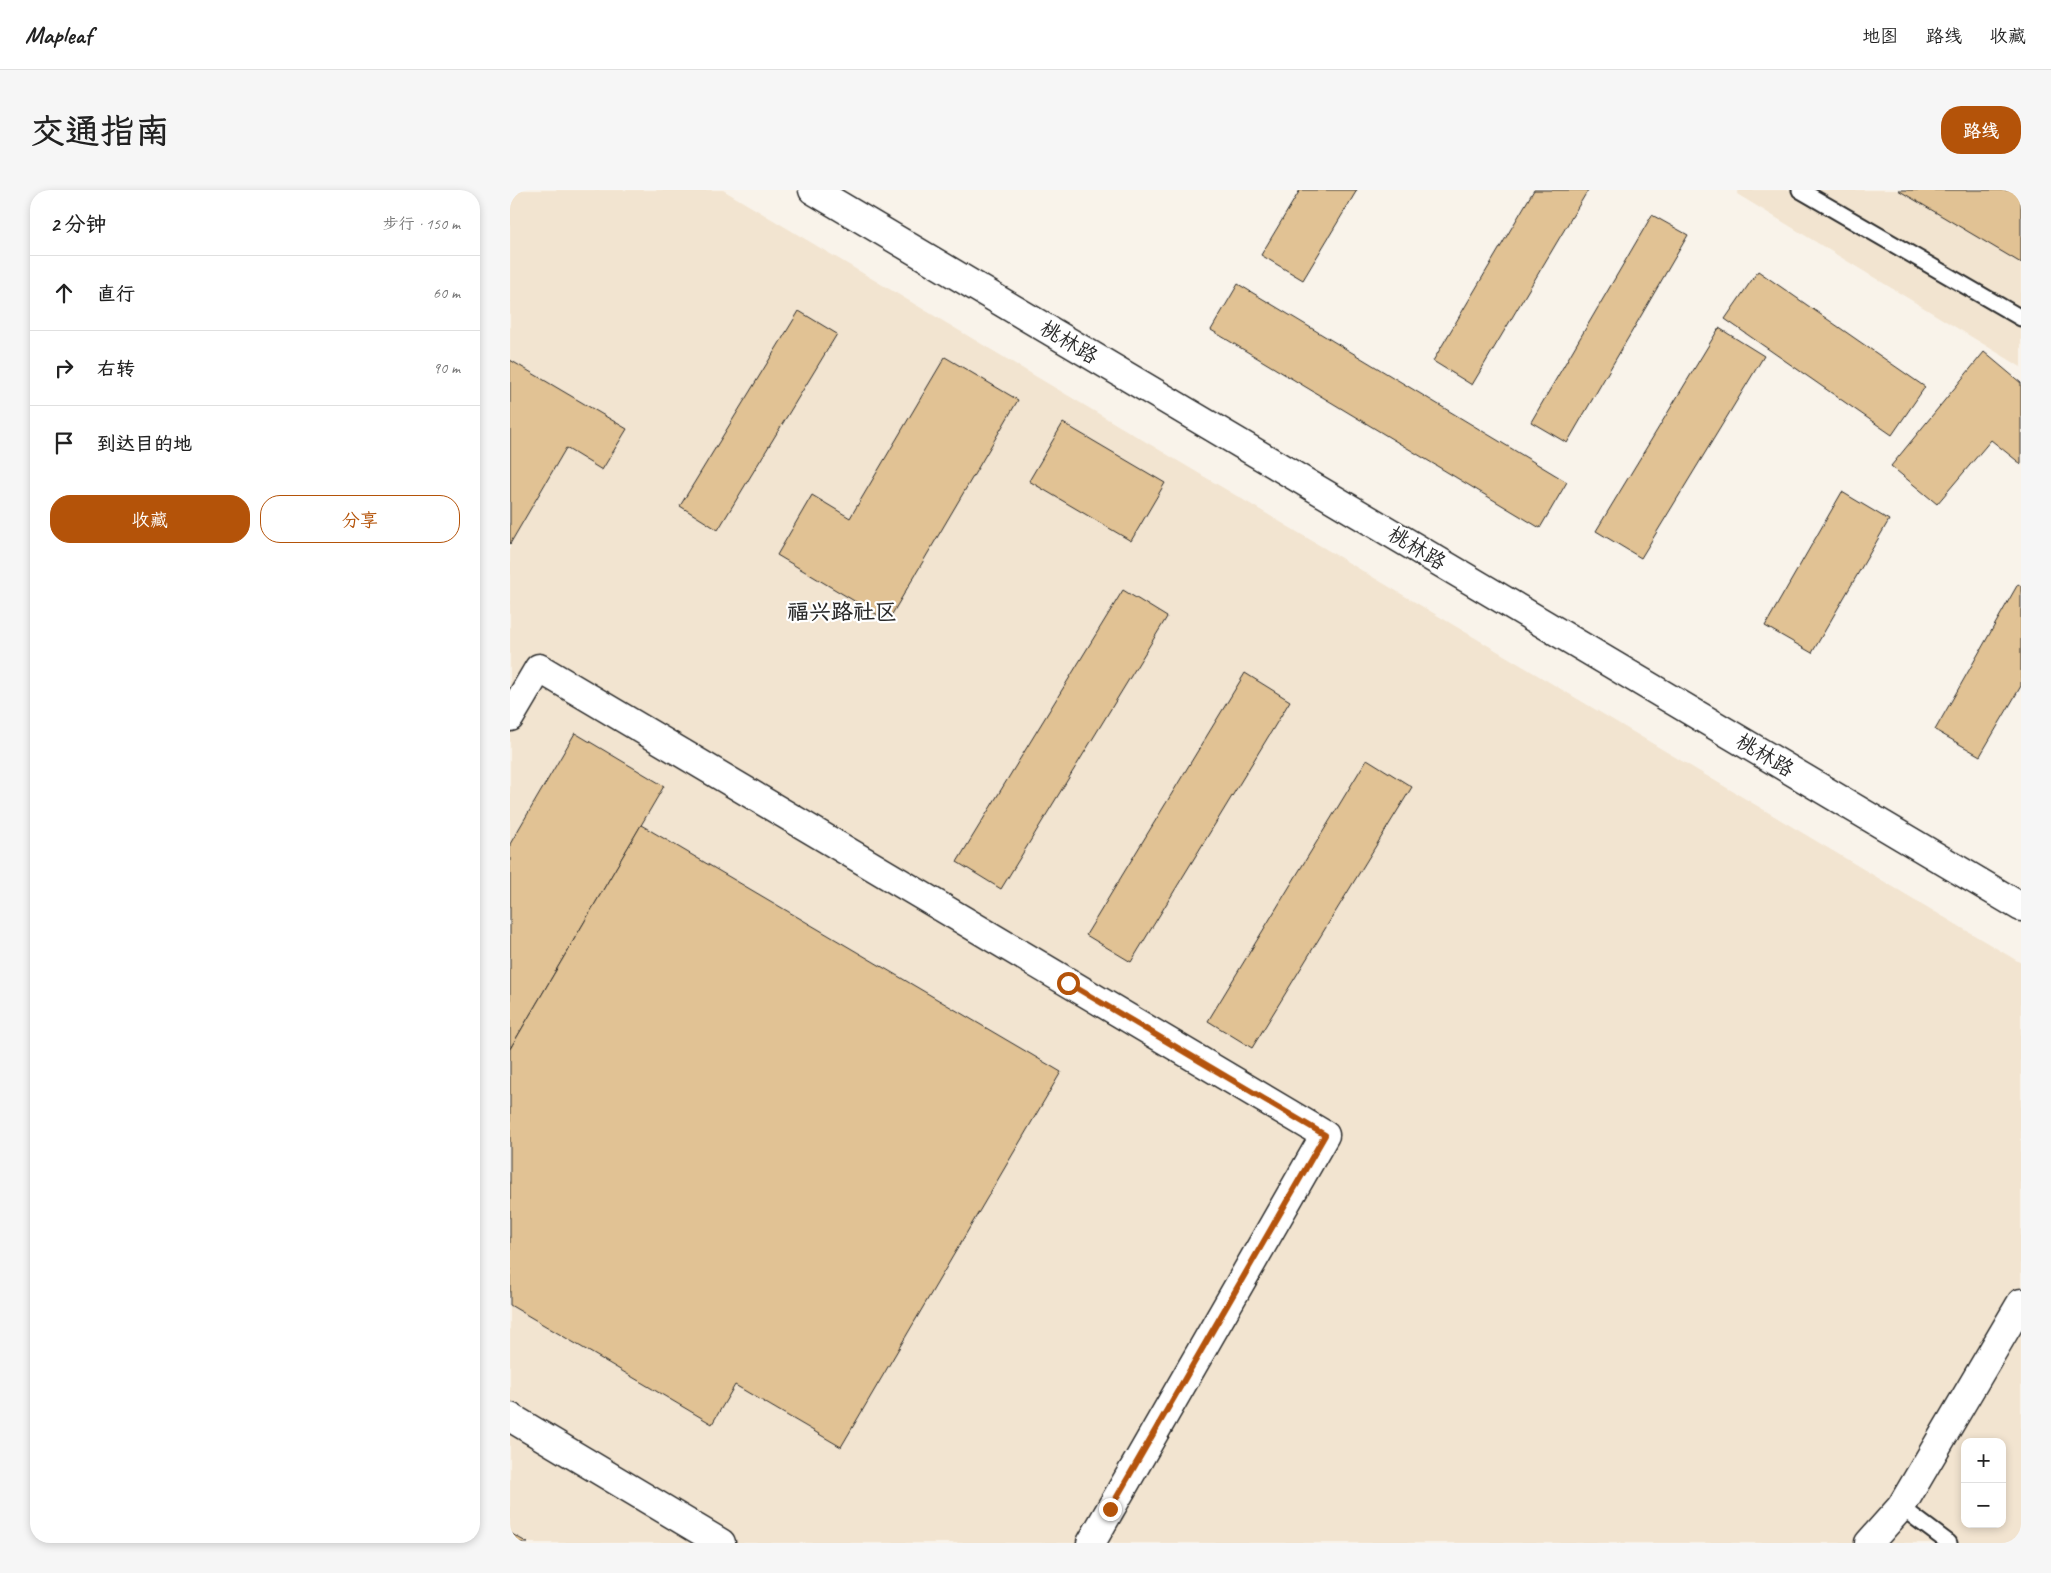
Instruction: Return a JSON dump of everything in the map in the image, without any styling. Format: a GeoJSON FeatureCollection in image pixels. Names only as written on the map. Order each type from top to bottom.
{"type":"FeatureCollection","features":[{"type":"Feature","properties":{"kind":"street","name":"桃林路"},"geometry":{"type":"LineString","coordinates":[[813,190],[2021,906]]}},
{"type":"Feature","properties":{"kind":"street"},"geometry":{"type":"LineString","coordinates":[[510,718],[539,668],[1325,1135],[1091,1543]]}},
{"type":"Feature","properties":{"kind":"street"},"geometry":{"type":"LineString","coordinates":[[1869,1543],[1901,1507],[2021,1303]]}},
{"type":"Feature","properties":{"kind":"street"},"geometry":{"type":"LineString","coordinates":[[510,1417],[721,1543]]}},
{"type":"Feature","properties":{"kind":"lane"},"geometry":{"type":"LineString","coordinates":[[1800,190],[2021,318]]}},
{"type":"Feature","properties":{"kind":"lane"},"geometry":{"type":"LineString","coordinates":[[1901,1507],[1949,1543]]}},
{"type":"Feature","properties":{"kind":"shaded area"},"geometry":{"type":"Polygon","coordinates":[[[510,190],[723,190],[2021,963],[2021,1543],[510,1543],[510,190]]]}},
{"type":"Feature","properties":{"kind":"shaded area"},"geometry":{"type":"Polygon","coordinates":[[[1739,190],[2021,190],[2021,367],[1737,194],[1739,190]]]}},
{"type":"Feature","properties":{"kind":"building"},"geometry":{"type":"Polygon","coordinates":[[[1300,190],[1357,190],[1303,280],[1261,255],[1300,190]]]}},
{"type":"Feature","properties":{"kind":"building"},"geometry":{"type":"Polygon","coordinates":[[[1534,190],[1588,190],[1472,385],[1433,361],[1534,190]]]}},
{"type":"Feature","properties":{"kind":"building"},"geometry":{"type":"Polygon","coordinates":[[[1898,190],[2021,190],[2021,263],[1898,190]]]}},
{"type":"Feature","properties":{"kind":"building"},"geometry":{"type":"Polygon","coordinates":[[[1652,215],[1688,235],[1567,443],[1531,422],[1652,215]]]}},
{"type":"Feature","properties":{"kind":"building"},"geometry":{"type":"Polygon","coordinates":[[[1758,271],[1925,387],[1892,435],[1725,319],[1758,271]]]}},
{"type":"Feature","properties":{"kind":"building"},"geometry":{"type":"Polygon","coordinates":[[[1238,284],[1567,482],[1540,528],[1211,330],[1238,284]]]}},
{"type":"Feature","properties":{"kind":"building"},"geometry":{"type":"Polygon","coordinates":[[[799,311],[837,334],[718,530],[680,506],[799,311]]]}},
{"type":"Feature","properties":{"kind":"building"},"geometry":{"type":"Polygon","coordinates":[[[1719,328],[1764,356],[1641,558],[1596,531],[1719,328]]]}},
{"type":"Feature","properties":{"kind":"building"},"geometry":{"type":"Polygon","coordinates":[[[1984,352],[2021,383],[2021,464],[1991,440],[1937,504],[1891,466],[1984,352]]]}},
{"type":"Feature","properties":{"kind":"building"},"geometry":{"type":"Polygon","coordinates":[[[945,357],[1018,400],[888,621],[777,555],[812,495],[850,518],[945,357]]]}},
{"type":"Feature","properties":{"kind":"building"},"geometry":{"type":"Polygon","coordinates":[[[510,360],[627,429],[602,470],[566,448],[510,544],[510,360]]]}},
{"type":"Feature","properties":{"kind":"building"},"geometry":{"type":"Polygon","coordinates":[[[1063,423],[1165,483],[1131,541],[1029,481],[1063,423]]]}},
{"type":"Feature","properties":{"kind":"building"},"geometry":{"type":"Polygon","coordinates":[[[1842,492],[1889,520],[1812,653],[1765,626],[1842,492]]]}},
{"type":"Feature","properties":{"kind":"building"},"geometry":{"type":"Polygon","coordinates":[[[2018,584],[2021,586],[2021,686],[1980,756],[1935,730],[2018,584]]]}},
{"type":"Feature","properties":{"kind":"building"},"geometry":{"type":"Polygon","coordinates":[[[1123,590],[1167,617],[1001,889],[957,862],[1123,590]]]}},
{"type":"Feature","properties":{"kind":"building"},"geometry":{"type":"Polygon","coordinates":[[[1245,673],[1290,701],[1131,962],[1086,935],[1245,673]]]}},
{"type":"Feature","properties":{"kind":"building"},"geometry":{"type":"Polygon","coordinates":[[[575,733],[664,786],[510,1049],[510,844],[575,733]]]}},
{"type":"Feature","properties":{"kind":"building"},"geometry":{"type":"Polygon","coordinates":[[[1367,759],[1412,787],[1252,1048],[1208,1021],[1367,759]]]}},
{"type":"Feature","properties":{"kind":"building"},"geometry":{"type":"Polygon","coordinates":[[[641,825],[1061,1072],[841,1447],[735,1385],[712,1424],[510,1305],[510,1049],[641,825]]]}},
{"type":"Feature","properties":{"kind":"building"},"geometry":{"type":"Polygon","coordinates":[[[510,1533],[528,1543],[510,1543],[510,1533]]]}},
{"type":"Feature","properties":{"kind":"district","name":"福兴路社区"},"geometry":{"type":"Point","coordinates":[842,612]}},
{"type":"Feature","properties":{"kind":"route"},"geometry":{"type":"LineString","coordinates":[[1068,983],[1325,1135],[1110,1509]]}}]}
